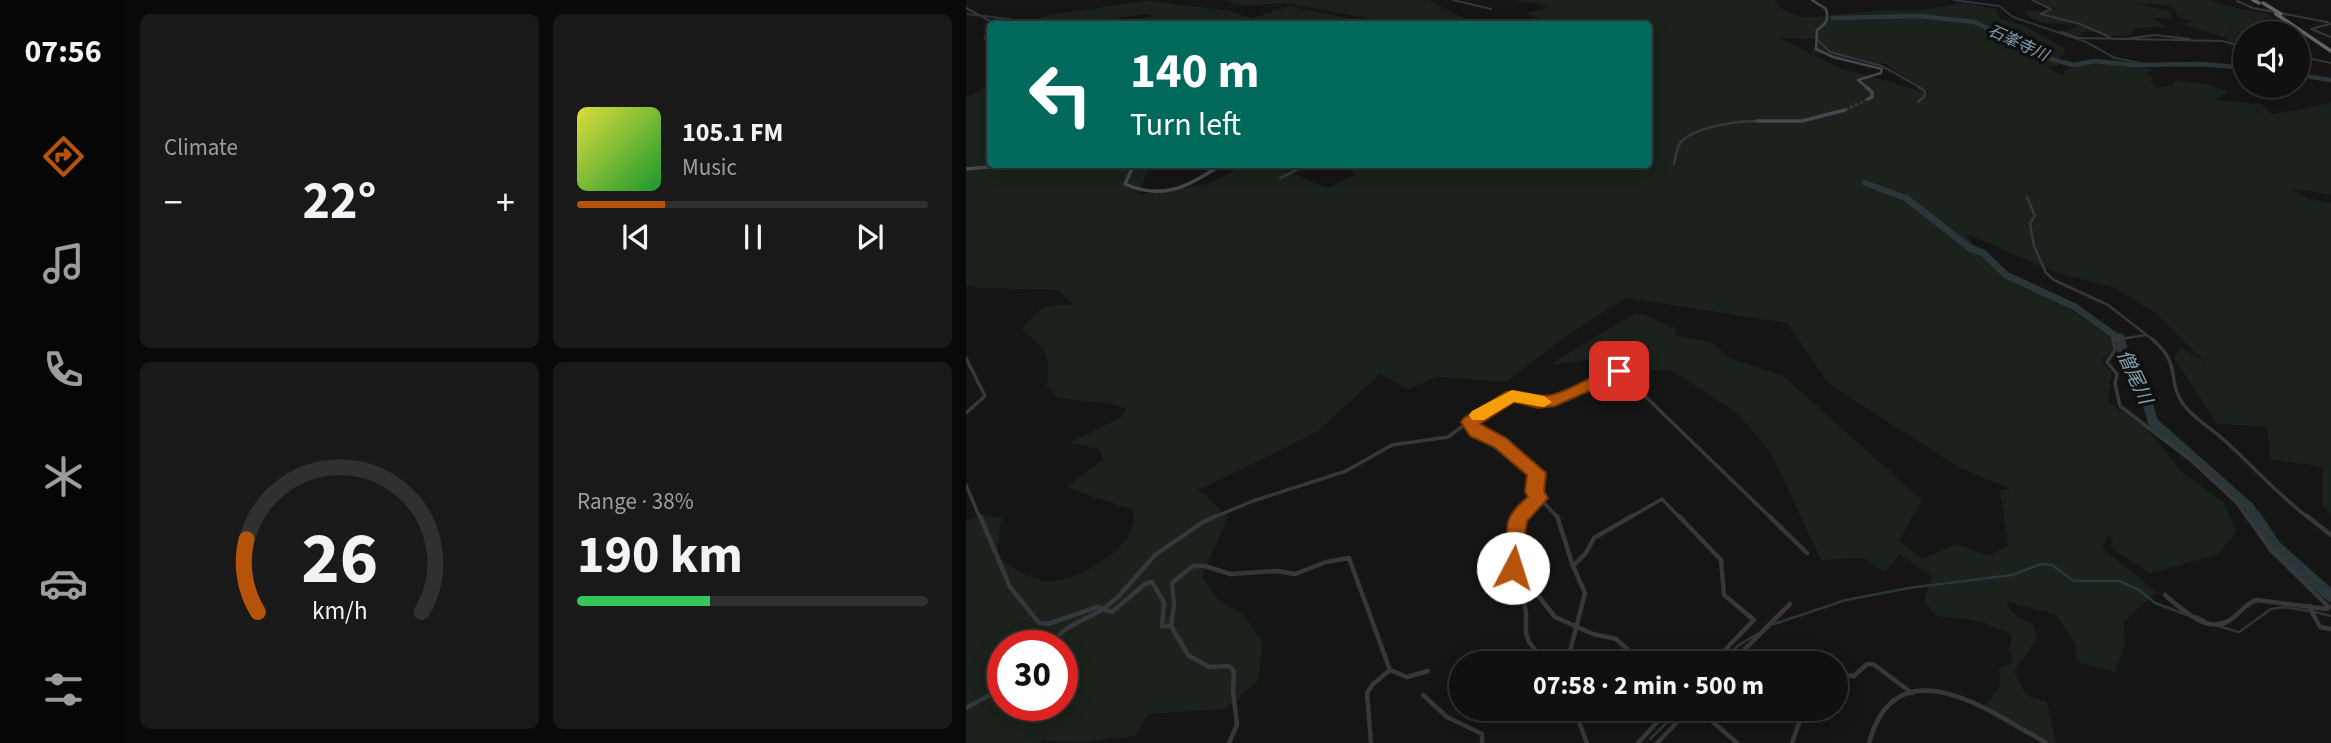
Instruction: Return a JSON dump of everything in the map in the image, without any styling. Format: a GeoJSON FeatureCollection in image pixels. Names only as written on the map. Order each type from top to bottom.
{"type":"FeatureCollection","features":[{"type":"Feature","properties":{"kind":"highway"},"geometry":{"type":"LineString","coordinates":[[2258,2],[2331,49]]}},
{"type":"Feature","properties":{"kind":"street"},"geometry":{"type":"LineString","coordinates":[[1453,0],[1491,9]]}},
{"type":"Feature","properties":{"kind":"street"},"geometry":{"type":"LineString","coordinates":[[1812,0],[1827,12],[1826,24],[1818,29],[1814,47],[1821,53],[1882,69],[1881,73],[1858,80],[1872,92],[1872,97],[1868,99]]}},
{"type":"Feature","properties":{"kind":"street"},"geometry":{"type":"LineString","coordinates":[[2032,0],[2051,9],[2041,14],[2080,24],[2115,39]]}},
{"type":"Feature","properties":{"kind":"street"},"geometry":{"type":"LineString","coordinates":[[2241,0],[2237,1],[2253,9],[2327,22],[2330,24],[2311,29],[2331,37]]}},
{"type":"Feature","properties":{"kind":"street"},"geometry":{"type":"LineString","coordinates":[[966,8],[990,21]]}},
{"type":"Feature","properties":{"kind":"street"},"geometry":{"type":"LineString","coordinates":[[2061,32],[2079,38],[2222,41]]}},
{"type":"Feature","properties":{"kind":"street"},"geometry":{"type":"LineString","coordinates":[[2120,39],[2154,35],[2233,44]]}},
{"type":"Feature","properties":{"kind":"street"},"geometry":{"type":"LineString","coordinates":[[1817,39],[1824,49],[1833,54],[1881,65],[1925,91],[1924,97],[1918,102]]}},
{"type":"Feature","properties":{"kind":"street"},"geometry":{"type":"LineString","coordinates":[[2310,59],[2331,63]]}},
{"type":"Feature","properties":{"kind":"street"},"geometry":{"type":"LineString","coordinates":[[1674,164],[1677,148],[1687,138],[1733,122],[1783,123],[1823,118],[1845,110]]}},
{"type":"Feature","properties":{"kind":"street"},"geometry":{"type":"LineString","coordinates":[[966,169],[987,167]]}},
{"type":"Feature","properties":{"kind":"street"},"geometry":{"type":"LineString","coordinates":[[1132,168],[1125,184],[1160,189],[1185,187],[1216,168]]}},
{"type":"Feature","properties":{"kind":"street"},"geometry":{"type":"LineString","coordinates":[[1280,178],[1301,168]]}},
{"type":"Feature","properties":{"kind":"street"},"geometry":{"type":"LineString","coordinates":[[2027,197],[2035,216],[2030,223],[2030,231],[2046,276],[2059,285],[2110,306],[2169,355],[2181,401],[2190,413],[2224,440],[2285,500],[2331,535]]}},
{"type":"Feature","properties":{"kind":"street"},"geometry":{"type":"LineString","coordinates":[[2146,335],[2113,338],[2115,349],[2107,362],[2117,374],[2115,384],[2120,406],[2192,461],[2237,503],[2271,550],[2329,607],[2327,609],[2257,600],[2246,602],[2229,622],[2216,624],[2196,619],[2165,595]]}},
{"type":"Feature","properties":{"kind":"street"},"geometry":{"type":"LineString","coordinates":[[966,358],[985,396],[966,413]]}},
{"type":"Feature","properties":{"kind":"street"},"geometry":{"type":"LineString","coordinates":[[1065,630],[1102,610],[1118,597],[1155,555],[1203,522],[1253,501],[1346,471],[1392,445],[1448,437],[1512,396],[1538,402],[1555,401],[1619,371],[1807,553]]}},
{"type":"Feature","properties":{"kind":"street"},"geometry":{"type":"LineString","coordinates":[[1470,422],[1476,432],[1500,443],[1536,473],[1534,492],[1559,519],[1573,566],[1585,593],[1569,651]]}},
{"type":"Feature","properties":{"kind":"street"},"geometry":{"type":"LineString","coordinates":[[966,485],[1010,587],[1039,623],[1048,624],[1097,607],[1112,612],[1144,584],[1152,583],[1164,602],[1166,611],[1162,626],[1171,626]]}},
{"type":"Feature","properties":{"kind":"street"},"geometry":{"type":"LineString","coordinates":[[1539,498],[1522,512],[1515,527],[1521,547],[1513,573],[1533,589],[1555,617],[1593,634],[1616,639],[1630,651]]}},
{"type":"Feature","properties":{"kind":"street"},"geometry":{"type":"LineString","coordinates":[[1573,566],[1586,553],[1594,538],[1662,499],[1721,560],[1724,595],[1754,620],[1724,651]]}},
{"type":"Feature","properties":{"kind":"street"},"geometry":{"type":"LineString","coordinates":[[1229,743],[1239,718],[1232,693],[1234,671],[1228,666],[1209,667],[1188,655],[1171,626],[1174,605],[1172,583],[1194,565],[1203,564],[1213,570],[1232,574],[1277,569],[1295,574],[1326,562],[1349,558],[1390,670],[1407,677],[1428,671]]}},
{"type":"Feature","properties":{"kind":"street"},"geometry":{"type":"LineString","coordinates":[[1520,581],[1529,642],[1536,651]]}},
{"type":"Feature","properties":{"kind":"street"},"geometry":{"type":"LineString","coordinates":[[1743,651],[1790,604]]}},
{"type":"Feature","properties":{"kind":"street"},"geometry":{"type":"LineString","coordinates":[[2309,606],[2320,627],[2331,629]]}},
{"type":"Feature","properties":{"kind":"street"},"geometry":{"type":"LineString","coordinates":[[1848,676],[1854,676],[1867,664],[1873,664],[1912,694]]}},
{"type":"Feature","properties":{"kind":"street"},"geometry":{"type":"LineString","coordinates":[[1371,743],[1367,693],[1373,684],[1390,670]]}},
{"type":"Feature","properties":{"kind":"street"},"geometry":{"type":"LineString","coordinates":[[1869,743],[1883,707],[1894,699],[1941,689],[1955,693],[2046,743]]}},
{"type":"Feature","properties":{"kind":"street"},"geometry":{"type":"LineString","coordinates":[[1423,695],[1447,718],[1482,734],[1482,743]]}},
{"type":"Feature","properties":{"kind":"street"},"geometry":{"type":"LineString","coordinates":[[966,708],[987,697]]}},
{"type":"Feature","properties":{"kind":"street"},"geometry":{"type":"LineString","coordinates":[[1579,721],[1587,743]]}},
{"type":"Feature","properties":{"kind":"street"},"geometry":{"type":"LineString","coordinates":[[1638,743],[1658,721]]}},
{"type":"Feature","properties":{"kind":"street"},"geometry":{"type":"LineString","coordinates":[[1657,743],[1678,721]]}},
{"type":"Feature","properties":{"kind":"street"},"geometry":{"type":"LineString","coordinates":[[1712,721],[1737,743]]}},
{"type":"Feature","properties":{"kind":"street"},"geometry":{"type":"LineString","coordinates":[[1792,743],[1800,721]]}},
{"type":"Feature","properties":{"kind":"shaded area"},"geometry":{"type":"Polygon","coordinates":[[[1224,0],[1429,0],[1470,21],[1380,21],[1285,3],[1244,6],[1224,0]]]}},
{"type":"Feature","properties":{"kind":"shaded area"},"geometry":{"type":"Polygon","coordinates":[[[1511,0],[1774,0],[1783,10],[1805,18],[1882,10],[1915,11],[1964,3],[1996,9],[2000,19],[2023,25],[2065,49],[2058,59],[2059,65],[2048,67],[2063,76],[2064,71],[2085,64],[2122,63],[2154,71],[2145,72],[2153,78],[2151,82],[2158,88],[2172,85],[2176,80],[2209,85],[2228,92],[2215,100],[2262,104],[2272,114],[2331,103],[2331,195],[2291,188],[2308,199],[2331,203],[2331,514],[2323,507],[2323,467],[2270,459],[2267,427],[2217,424],[2174,358],[2180,347],[2205,362],[2158,315],[2113,287],[2057,273],[1965,233],[2002,274],[2033,287],[2112,338],[2112,351],[2101,360],[2112,372],[2108,402],[2145,427],[2183,473],[2224,502],[2236,532],[2218,555],[2150,573],[2110,547],[2113,538],[2107,536],[2102,548],[2157,592],[2124,622],[2125,644],[2115,673],[2076,661],[2075,644],[2055,614],[2007,602],[2010,611],[2033,625],[2037,639],[2014,671],[2026,695],[2047,702],[2056,743],[2027,735],[1982,709],[2000,686],[1999,669],[2014,662],[2009,651],[2012,634],[1980,621],[1936,616],[1924,601],[1931,576],[1900,554],[1885,572],[1863,558],[1821,560],[1771,453],[1738,414],[1672,371],[1634,368],[1592,359],[1554,365],[1554,362],[1637,312],[1676,328],[1675,335],[1710,342],[1730,358],[1783,376],[1922,500],[1899,541],[1922,559],[1956,544],[1989,556],[2008,545],[2000,490],[2011,489],[1960,468],[1829,384],[1787,323],[1626,298],[1565,337],[1507,382],[1437,377],[1408,389],[1380,374],[1317,432],[1196,491],[1205,494],[1228,517],[1202,577],[1217,598],[1243,615],[1262,640],[1259,680],[1225,709],[1148,714],[1135,736],[1081,742],[1042,740],[1039,743],[966,743],[966,521],[982,514],[1001,518],[997,556],[1028,576],[1050,581],[1077,575],[1092,568],[1119,547],[1133,523],[1132,510],[1066,487],[1103,460],[1099,449],[1071,443],[1072,441],[1122,417],[1126,409],[1113,404],[1058,398],[1047,386],[1047,359],[1042,347],[1022,330],[1039,310],[1074,305],[1058,290],[977,288],[966,285],[966,98],[987,87],[987,168],[1148,168],[1138,195],[1208,184],[1240,168],[1286,171],[1328,188],[1355,175],[1351,168],[1652,168],[1652,21],[1552,21],[1525,13],[1548,6],[1511,0]],[[1779,38],[1840,68],[1931,94],[1885,64],[1811,53],[1820,39],[1779,38]]]}},
{"type":"Feature","properties":{"kind":"shaded area"},"geometry":{"type":"Polygon","coordinates":[[[2033,0],[2210,0],[2266,13],[2273,18],[2264,18],[2268,21],[2233,21],[2233,43],[2228,42],[2227,38],[2184,25],[2192,21],[2180,18],[2171,6],[2135,3],[2170,11],[2172,18],[2151,18],[2168,27],[2138,28],[2132,31],[2133,34],[2125,36],[2079,33],[2082,36],[2063,32],[2085,24],[2045,23],[2025,13],[2027,10],[2045,12],[2056,9],[2033,0]]]}},
{"type":"Feature","properties":{"kind":"shaded area"},"geometry":{"type":"Polygon","coordinates":[[[1147,1],[1227,10],[1252,18],[1289,6],[1363,21],[1126,21],[1154,16],[1148,14],[1097,21],[1040,21],[1040,18],[1147,1]]]}},
{"type":"Feature","properties":{"kind":"waterway"},"geometry":{"type":"LineString","coordinates":[[1954,0],[1999,6],[2013,17],[2086,42],[2115,58],[2140,63]]}},
{"type":"Feature","properties":{"kind":"waterway"},"geometry":{"type":"LineString","coordinates":[[966,14],[1014,21]]}},
{"type":"Feature","properties":{"kind":"waterway","name":"石峯寺川"},"geometry":{"type":"LineString","coordinates":[[1833,18],[1919,16],[1975,22],[2037,55],[2073,65],[2095,61],[2133,65],[2202,64],[2233,67]]}},
{"type":"Feature","properties":{"kind":"waterway","name":"石峯寺川"},"geometry":{"type":"LineString","coordinates":[[2310,77],[2331,80]]}},
{"type":"Feature","properties":{"kind":"waterway","name":"僧尾川"},"geometry":{"type":"LineString","coordinates":[[1865,183],[1907,198]]}},
{"type":"Feature","properties":{"kind":"waterway","name":"僧尾川"},"geometry":{"type":"LineString","coordinates":[[1907,198],[1970,248],[1983,253],[2006,275],[2075,307],[2120,339]]}},
{"type":"Feature","properties":{"kind":"waterway","name":"僧尾川"},"geometry":{"type":"LineString","coordinates":[[2120,339],[2126,369],[2144,391],[2153,422],[2249,507],[2256,518]]}},
{"type":"Feature","properties":{"kind":"waterway","name":"僧尾川"},"geometry":{"type":"LineString","coordinates":[[2255,516],[2275,546],[2331,596]]}},
{"type":"Feature","properties":{"kind":"waterway"},"geometry":{"type":"LineString","coordinates":[[1774,624],[1846,600],[1909,588],[2012,575],[2041,564],[2052,565],[2074,581],[2119,581],[2139,590],[2155,603],[2187,615]]}},
{"type":"Feature","properties":{"kind":"waterway"},"geometry":{"type":"LineString","coordinates":[[2218,626],[2239,632],[2271,609],[2284,607],[2309,611]]}},
{"type":"Feature","properties":{"kind":"waterway"},"geometry":{"type":"LineString","coordinates":[[2315,612],[2331,616]]}},
{"type":"Feature","properties":{"kind":"waterway"},"geometry":{"type":"LineString","coordinates":[[2196,616],[2206,621]]}},
{"type":"Feature","properties":{"kind":"waterway"},"geometry":{"type":"LineString","coordinates":[[1732,651],[1757,634]]}},
{"type":"Feature","properties":{"kind":"waterway"},"geometry":{"type":"LineString","coordinates":[[1650,739],[1669,721]]}},
{"type":"Feature","properties":{"kind":"tunnel"},"geometry":{"type":"LineString","coordinates":[[1845,110],[1868,99]]}},
{"type":"Feature","properties":{"kind":"slow traffic"},"geometry":{"type":"LineString","coordinates":[[1478,415],[1512,396],[1544,402]]}},
{"type":"Feature","properties":{"kind":"route"},"geometry":{"type":"LineString","coordinates":[[1513,568],[1521,547],[1515,533],[1517,520],[1522,512],[1539,498],[1534,492],[1536,473],[1500,443],[1473,430],[1470,422],[1512,396],[1538,402],[1555,401],[1619,371]]}}]}
